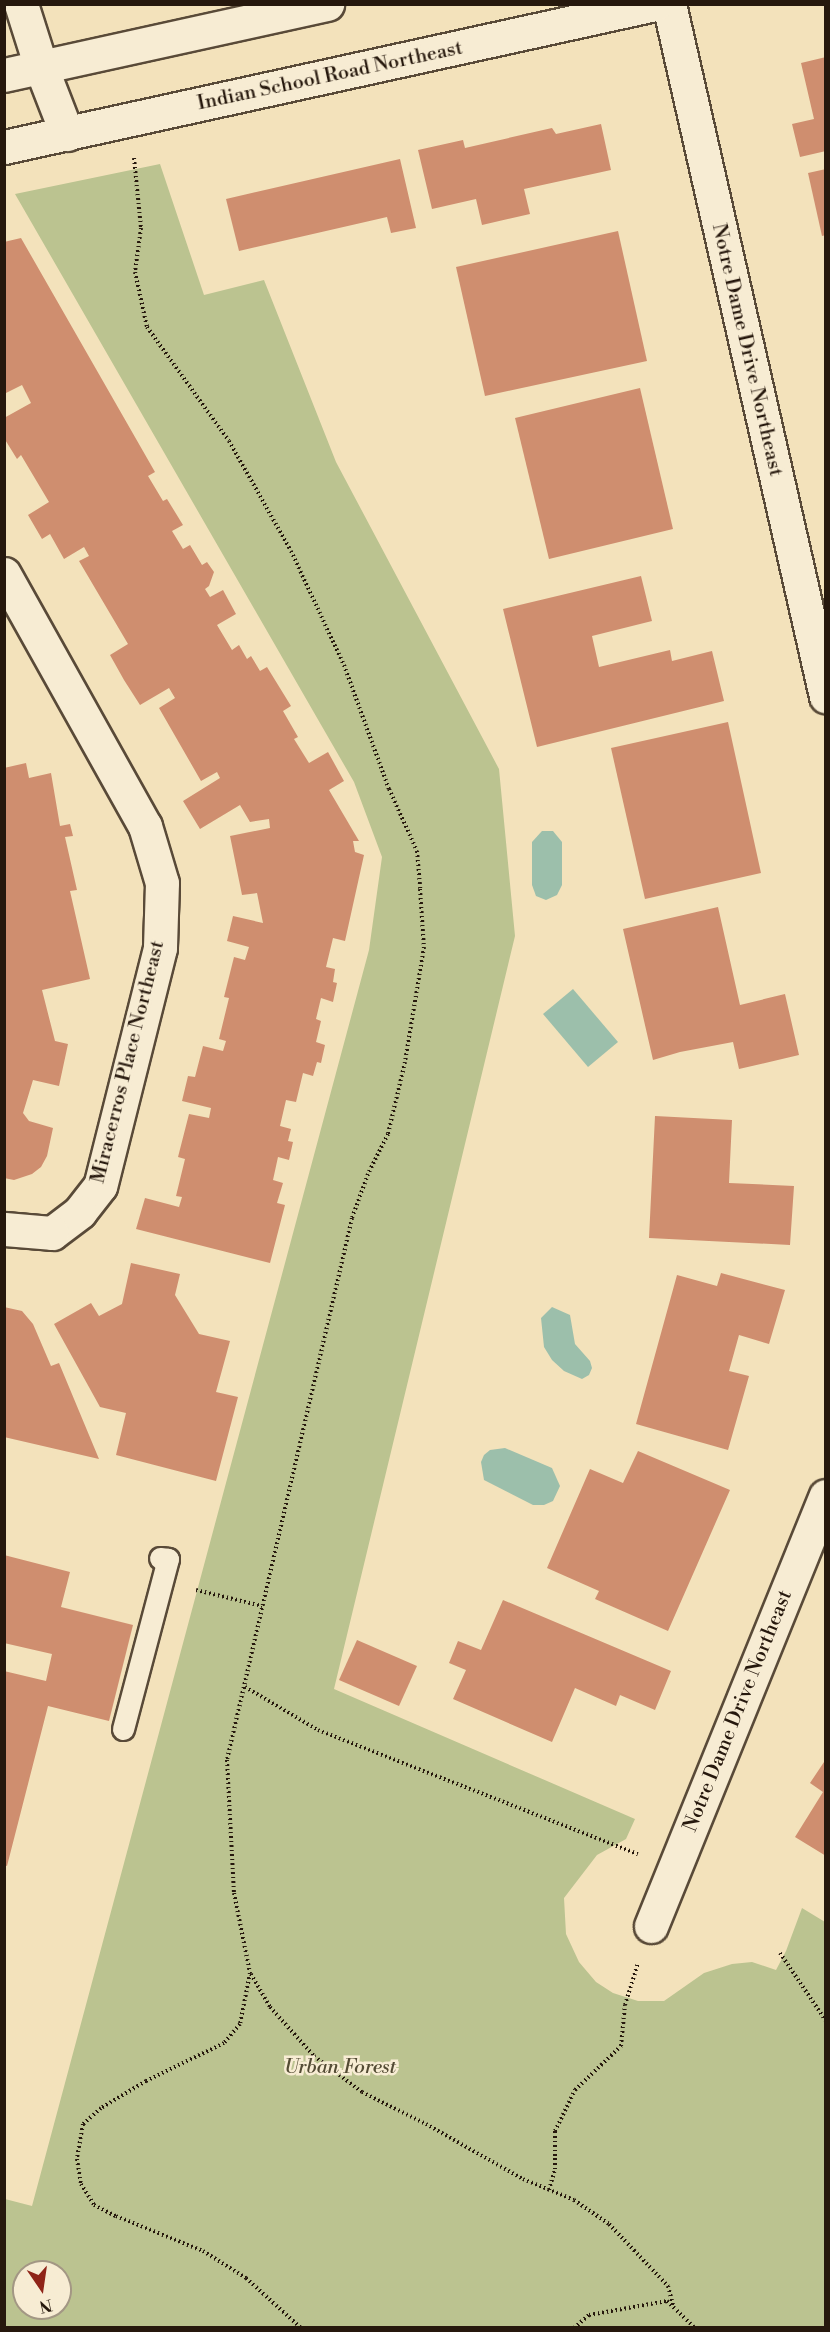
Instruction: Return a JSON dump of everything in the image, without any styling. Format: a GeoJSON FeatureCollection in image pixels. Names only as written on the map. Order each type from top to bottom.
{"type":"FeatureCollection","features":[{"type":"Feature","properties":{"kind":"street"},"geometry":{"type":"LineString","coordinates":[[21,4],[41,67],[67,134]]}},
{"type":"Feature","properties":{"kind":"street"},"geometry":{"type":"LineString","coordinates":[[4,75],[327,4]]}},
{"type":"Feature","properties":{"kind":"street","name":"Indian School Road Northeast"},"geometry":{"type":"LineString","coordinates":[[4,147],[655,4]]}},
{"type":"Feature","properties":{"kind":"street","name":"Notre Dame Drive Northeast"},"geometry":{"type":"LineString","coordinates":[[669,4],[825,696]]}},
{"type":"Feature","properties":{"kind":"street","name":"Miracerros Place Northeast"},"geometry":{"type":"LineString","coordinates":[[4,574],[145,826],[162,883],[160,948],[100,1186],[80,1212],[52,1233],[4,1228]]}},
{"type":"Feature","properties":{"kind":"street","name":"Notre Dame Drive Northeast"},"geometry":{"type":"LineString","coordinates":[[651,1926],[825,1496]]}},
{"type":"Feature","properties":{"kind":"lane"},"geometry":{"type":"LineString","coordinates":[[123,1729],[168,1559],[160,1558]]}},
{"type":"Feature","properties":{"kind":"path"},"geometry":{"type":"LineString","coordinates":[[134,157],[141,228],[135,272],[147,327],[229,441],[291,551],[345,665],[389,789],[417,851],[424,947],[405,1062],[388,1134],[368,1174],[352,1218],[227,1760],[234,1893],[250,1973],[270,2007],[314,2056],[362,2092],[426,2124],[523,2179],[574,2200],[609,2224],[669,2286],[674,2305]]}},
{"type":"Feature","properties":{"kind":"path"},"geometry":{"type":"LineString","coordinates":[[162,1581],[262,1606]]}},
{"type":"Feature","properties":{"kind":"path"},"geometry":{"type":"LineString","coordinates":[[244,1687],[318,1730],[675,1868]]}},
{"type":"Feature","properties":{"kind":"path"},"geometry":{"type":"LineString","coordinates":[[549,2190],[555,2169],[555,2131],[575,2091],[621,2046],[625,2005],[651,1926]]}},
{"type":"Feature","properties":{"kind":"path"},"geometry":{"type":"LineString","coordinates":[[780,1953],[825,2021]]}},
{"type":"Feature","properties":{"kind":"path"},"geometry":{"type":"LineString","coordinates":[[250,1973],[240,2024],[224,2043],[146,2081],[101,2108],[83,2124],[77,2159],[81,2184],[94,2205],[203,2251],[246,2278],[301,2328]]}},
{"type":"Feature","properties":{"kind":"path"},"geometry":{"type":"LineString","coordinates":[[574,2328],[589,2315],[667,2301],[674,2305],[694,2328]]}},
{"type":"Feature","properties":{"kind":"green space","name":"Urban Forest"},"geometry":{"type":"Polygon","coordinates":[[[160,164],[204,295],[264,280],[336,462],[499,769],[515,936],[334,1689],[635,1819],[626,1839],[597,1855],[564,1898],[566,1934],[579,1962],[596,1982],[613,1993],[638,2001],[664,2001],[704,1973],[732,1964],[752,1962],[776,1970],[786,1951],[802,1908],[825,1922],[825,2327],[5,2327],[5,2199],[32,2206],[369,950],[382,857],[354,782],[15,194],[160,164]]]}},
{"type":"Feature","properties":{"kind":"shaded area"},"geometry":{"type":"Polygon","coordinates":[[[542,831],[553,831],[562,842],[562,885],[557,895],[546,900],[536,896],[532,885],[532,842],[542,831]]]}},
{"type":"Feature","properties":{"kind":"shaded area"},"geometry":{"type":"Polygon","coordinates":[[[573,989],[618,1042],[588,1067],[543,1014],[573,989]]]}},
{"type":"Feature","properties":{"kind":"shaded area"},"geometry":{"type":"Polygon","coordinates":[[[552,1307],[570,1315],[575,1344],[590,1361],[592,1368],[589,1375],[582,1379],[564,1371],[552,1360],[544,1347],[541,1318],[552,1307]]]}},
{"type":"Feature","properties":{"kind":"shaded area"},"geometry":{"type":"Polygon","coordinates":[[[505,1448],[552,1468],[560,1486],[553,1501],[544,1505],[533,1505],[484,1480],[481,1462],[484,1455],[490,1450],[505,1448]]]}},
{"type":"Feature","properties":{"kind":"building"},"geometry":{"type":"Polygon","coordinates":[[[826,57],[826,151],[800,157],[792,124],[814,119],[801,63],[826,57]]]}},
{"type":"Feature","properties":{"kind":"building"},"geometry":{"type":"Polygon","coordinates":[[[601,124],[611,170],[524,189],[530,214],[482,225],[476,199],[432,209],[418,150],[463,140],[465,148],[552,128],[556,134],[601,124]]]}},
{"type":"Feature","properties":{"kind":"building"},"geometry":{"type":"Polygon","coordinates":[[[400,159],[416,228],[391,233],[387,217],[239,251],[226,199],[400,159]]]}},
{"type":"Feature","properties":{"kind":"building"},"geometry":{"type":"Polygon","coordinates":[[[826,169],[826,235],[822,236],[808,173],[826,169]]]}},
{"type":"Feature","properties":{"kind":"building"},"geometry":{"type":"Polygon","coordinates":[[[618,231],[647,361],[485,396],[456,267],[618,231]]]}},
{"type":"Feature","properties":{"kind":"building"},"geometry":{"type":"Polygon","coordinates":[[[21,238],[155,472],[148,476],[163,501],[167,499],[183,525],[172,531],[183,549],[190,545],[202,565],[207,562],[214,572],[209,586],[205,589],[210,597],[223,590],[236,614],[217,625],[232,650],[239,645],[247,659],[251,656],[260,671],[267,667],[291,706],[283,711],[298,737],[294,739],[309,763],[328,752],[344,781],[329,790],[359,841],[353,841],[355,852],[364,855],[345,941],[333,938],[326,967],[335,969],[333,982],[337,983],[333,1002],[321,998],[316,1019],[321,1021],[316,1042],[325,1045],[321,1063],[317,1062],[313,1076],[303,1073],[296,1102],[286,1100],[280,1126],[291,1129],[288,1141],[293,1142],[289,1160],[278,1157],[273,1180],[283,1183],[277,1203],[285,1205],[270,1263],[136,1229],[145,1198],[179,1207],[182,1197],[176,1196],[185,1159],[178,1157],[189,1114],[209,1118],[211,1108],[182,1101],[188,1076],[195,1077],[203,1046],[223,1051],[226,1041],[219,1039],[229,998],[224,997],[234,957],[245,960],[249,947],[227,941],[233,916],[263,923],[257,893],[242,895],[230,836],[270,828],[269,819],[250,822],[240,805],[200,829],[183,801],[220,778],[217,772],[201,781],[159,708],[175,698],[169,688],[140,705],[124,680],[110,655],[128,644],[79,561],[89,556],[84,547],[64,559],[50,534],[42,539],[28,515],[49,502],[21,455],[17,459],[4,438],[4,418],[31,403],[22,385],[4,394],[4,242],[21,238]]]}},
{"type":"Feature","properties":{"kind":"building"},"geometry":{"type":"Polygon","coordinates":[[[640,388],[673,529],[549,559],[515,418],[640,388]]]}},
{"type":"Feature","properties":{"kind":"building"},"geometry":{"type":"Polygon","coordinates":[[[641,576],[652,621],[592,636],[599,667],[670,650],[672,661],[712,651],[724,701],[537,747],[503,609],[641,576]]]}},
{"type":"Feature","properties":{"kind":"building"},"geometry":{"type":"Polygon","coordinates":[[[728,722],[761,873],[645,899],[611,748],[728,722]]]}},
{"type":"Feature","properties":{"kind":"building"},"geometry":{"type":"Polygon","coordinates":[[[26,763],[29,778],[51,773],[60,826],[70,824],[73,836],[65,837],[77,890],[70,891],[90,979],[42,990],[55,1041],[68,1044],[59,1086],[33,1080],[23,1113],[29,1121],[53,1128],[47,1156],[41,1167],[32,1174],[14,1180],[4,1178],[4,768],[26,763]]]}},
{"type":"Feature","properties":{"kind":"building"},"geometry":{"type":"Polygon","coordinates":[[[718,907],[740,1005],[785,994],[799,1055],[739,1069],[733,1042],[680,1052],[653,1060],[623,929],[718,907]]]}},
{"type":"Feature","properties":{"kind":"building"},"geometry":{"type":"Polygon","coordinates":[[[655,1116],[732,1120],[729,1183],[794,1186],[790,1245],[649,1238],[655,1116]]]}},
{"type":"Feature","properties":{"kind":"building"},"geometry":{"type":"Polygon","coordinates":[[[131,1263],[180,1274],[175,1295],[199,1334],[230,1341],[216,1392],[238,1397],[216,1481],[116,1455],[126,1413],[100,1407],[54,1324],[91,1303],[99,1316],[122,1304],[131,1263]]]}},
{"type":"Feature","properties":{"kind":"building"},"geometry":{"type":"Polygon","coordinates":[[[721,1273],[785,1290],[769,1344],[739,1335],[729,1371],[749,1376],[728,1450],[636,1424],[677,1275],[717,1286],[721,1273]]]}},
{"type":"Feature","properties":{"kind":"building"},"geometry":{"type":"Polygon","coordinates":[[[4,1307],[22,1311],[33,1324],[51,1366],[59,1363],[99,1459],[4,1437],[4,1307]]]}},
{"type":"Feature","properties":{"kind":"building"},"geometry":{"type":"Polygon","coordinates":[[[638,1451],[730,1490],[668,1631],[595,1599],[599,1591],[547,1568],[590,1469],[623,1483],[638,1451]]]}},
{"type":"Feature","properties":{"kind":"building"},"geometry":{"type":"Polygon","coordinates":[[[4,1555],[70,1572],[61,1607],[133,1625],[109,1721],[48,1706],[7,1866],[4,1865],[4,1671],[46,1681],[52,1654],[4,1643],[4,1555]]]}},
{"type":"Feature","properties":{"kind":"building"},"geometry":{"type":"Polygon","coordinates":[[[503,1600],[671,1671],[655,1710],[620,1695],[616,1706],[575,1688],[552,1742],[453,1699],[466,1670],[449,1663],[458,1641],[481,1650],[503,1600]]]}},
{"type":"Feature","properties":{"kind":"building"},"geometry":{"type":"Polygon","coordinates":[[[357,1640],[417,1666],[399,1706],[339,1680],[357,1640]]]}},
{"type":"Feature","properties":{"kind":"building"},"geometry":{"type":"Polygon","coordinates":[[[826,1759],[826,1856],[795,1837],[823,1792],[810,1783],[826,1759]]]}}]}
